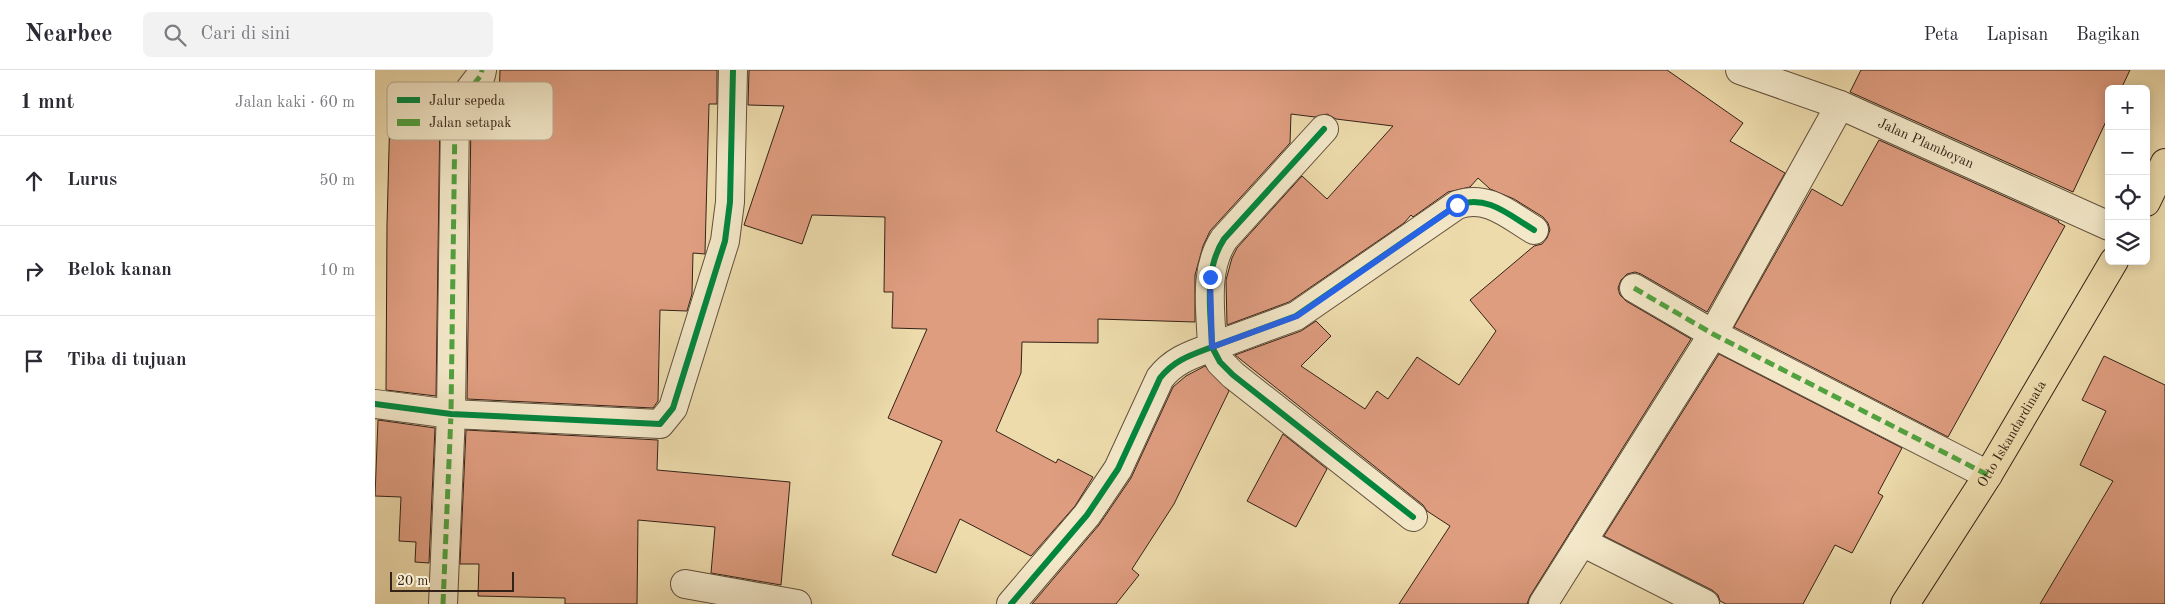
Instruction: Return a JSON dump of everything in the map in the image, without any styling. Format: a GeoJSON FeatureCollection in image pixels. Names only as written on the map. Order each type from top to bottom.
{"type":"FeatureCollection","features":[{"type":"Feature","properties":{"kind":"main road"},"geometry":{"type":"LineString","coordinates":[[2150,194],[2165,163]]}},
{"type":"Feature","properties":{"kind":"main road","name":"Otto Iskandardinata"},"geometry":{"type":"LineString","coordinates":[[1905,604],[1988,475],[2113,265]]}},
{"type":"Feature","properties":{"kind":"street"},"geometry":{"type":"LineString","coordinates":[[476,82],[482,70]]}},
{"type":"Feature","properties":{"kind":"street"},"geometry":{"type":"LineString","coordinates":[[375,404],[451,414],[659,424],[667,417],[673,408],[725,241],[730,202],[733,70]]}},
{"type":"Feature","properties":{"kind":"street","name":"Jalan Plamboyan"},"geometry":{"type":"LineString","coordinates":[[1740,70],[1840,105],[2105,224]]}},
{"type":"Feature","properties":{"kind":"street"},"geometry":{"type":"LineString","coordinates":[[1543,604],[1713,334],[1840,105]]}},
{"type":"Feature","properties":{"kind":"street"},"geometry":{"type":"LineString","coordinates":[[1324,129],[1217,250],[1210,277],[1212,347],[1220,362],[1233,375],[1413,517]]}},
{"type":"Feature","properties":{"kind":"street"},"geometry":{"type":"LineString","coordinates":[[443,604],[451,414],[455,140]]}},
{"type":"Feature","properties":{"kind":"street"},"geometry":{"type":"LineString","coordinates":[[1011,604],[1087,515],[1118,469],[1160,378],[1169,367],[1180,360],[1212,347],[1297,316],[1457,205],[1466,202],[1487,202],[1534,230]]}},
{"type":"Feature","properties":{"kind":"street"},"geometry":{"type":"LineString","coordinates":[[1635,288],[1713,334],[1988,475]]}},
{"type":"Feature","properties":{"kind":"street"},"geometry":{"type":"LineString","coordinates":[[1582,542],[1705,604]]}},
{"type":"Feature","properties":{"kind":"street"},"geometry":{"type":"LineString","coordinates":[[685,584],[797,604]]}},
{"type":"Feature","properties":{"kind":"building"},"geometry":{"type":"Polygon","coordinates":[[[500,70],[717,70],[717,104],[709,104],[705,254],[693,253],[692,294],[687,311],[660,310],[658,401],[653,408],[467,399],[471,140],[553,140],[553,82],[500,82],[500,70]]]}},
{"type":"Feature","properties":{"kind":"building"},"geometry":{"type":"Polygon","coordinates":[[[749,70],[1667,70],[1743,123],[1730,141],[1785,173],[1707,312],[1641,274],[1635,272],[1627,274],[1621,280],[1618,288],[1620,295],[1626,301],[1691,339],[1530,596],[1527,604],[1399,604],[1450,526],[1427,511],[1423,505],[1235,355],[1301,331],[1316,321],[1331,336],[1301,366],[1365,409],[1377,391],[1388,399],[1417,357],[1459,385],[1496,331],[1470,300],[1534,246],[1542,244],[1547,238],[1550,230],[1548,223],[1543,217],[1514,199],[1490,189],[1478,178],[1470,187],[1448,192],[1413,217],[1411,215],[1404,223],[1289,302],[1227,325],[1226,280],[1237,248],[1302,176],[1327,199],[1393,126],[1336,119],[1327,114],[1315,117],[1291,114],[1290,143],[1210,231],[1203,246],[1195,275],[1195,322],[1098,319],[1098,343],[1022,342],[1021,373],[996,431],[1056,463],[1058,459],[1093,477],[1075,506],[1031,556],[960,519],[936,573],[892,555],[942,441],[888,418],[927,329],[892,328],[893,292],[884,292],[885,217],[812,215],[802,244],[744,225],[784,106],[748,105],[749,70]]]}},
{"type":"Feature","properties":{"kind":"building"},"geometry":{"type":"Polygon","coordinates":[[[1861,70],[2130,70],[2123,85],[2105,85],[2105,124],[2073,192],[1850,92],[1861,70]]]}},
{"type":"Feature","properties":{"kind":"building"},"geometry":{"type":"Polygon","coordinates":[[[389,140],[440,140],[436,396],[386,390],[389,140]]]}},
{"type":"Feature","properties":{"kind":"building"},"geometry":{"type":"Polygon","coordinates":[[[1879,140],[2059,221],[2065,226],[1948,437],[1734,327],[1812,189],[1842,206],[1879,140]]]}},
{"type":"Feature","properties":{"kind":"building"},"geometry":{"type":"Polygon","coordinates":[[[1719,354],[1902,448],[1878,493],[1883,496],[1852,553],[1835,545],[1803,604],[1726,604],[1720,601],[1718,595],[1712,590],[1604,536],[1719,354]]]}},
{"type":"Feature","properties":{"kind":"building"},"geometry":{"type":"Polygon","coordinates":[[[2104,356],[2165,385],[2165,604],[2040,604],[2113,481],[2080,465],[2106,411],[2082,400],[2104,356]]]}},
{"type":"Feature","properties":{"kind":"building"},"geometry":{"type":"Polygon","coordinates":[[[1205,366],[1229,391],[1174,504],[1132,569],[1139,575],[1116,604],[1032,604],[1099,525],[1131,478],[1173,387],[1186,376],[1205,366]]]}},
{"type":"Feature","properties":{"kind":"building"},"geometry":{"type":"Polygon","coordinates":[[[378,420],[435,428],[429,563],[415,562],[416,542],[399,541],[401,497],[375,496],[378,420]]]}},
{"type":"Feature","properties":{"kind":"building"},"geometry":{"type":"Polygon","coordinates":[[[466,430],[658,440],[657,470],[790,482],[781,585],[711,573],[715,527],[638,520],[637,604],[565,604],[565,598],[478,596],[479,564],[460,564],[466,430]]]}},
{"type":"Feature","properties":{"kind":"building"},"geometry":{"type":"Polygon","coordinates":[[[1283,434],[1327,469],[1296,527],[1247,501],[1283,434]]]}},
{"type":"Feature","properties":{"kind":"marked path"},"geometry":{"type":"LineString","coordinates":[[476,82],[482,70]]}},
{"type":"Feature","properties":{"kind":"marked path"},"geometry":{"type":"LineString","coordinates":[[443,604],[451,414],[455,140]]}},
{"type":"Feature","properties":{"kind":"marked path"},"geometry":{"type":"LineString","coordinates":[[1634,288],[1713,334],[1988,475]]}},
{"type":"Feature","properties":{"kind":"cycle path"},"geometry":{"type":"LineString","coordinates":[[375,404],[451,414],[660,424],[673,408],[725,241],[730,202],[733,70]]}},
{"type":"Feature","properties":{"kind":"cycle path"},"geometry":{"type":"LineString","coordinates":[[1011,604],[1087,515],[1118,469],[1160,378],[1177,362],[1212,347],[1210,292],[1213,264],[1217,251],[1224,239],[1324,129]]}},
{"type":"Feature","properties":{"kind":"cycle path"},"geometry":{"type":"LineString","coordinates":[[1413,517],[1233,375],[1220,362],[1212,347],[1296,316],[1457,205],[1468,202],[1488,204],[1507,213],[1534,230]]}},
{"type":"Feature","properties":{"kind":"route"},"geometry":{"type":"LineString","coordinates":[[1210,277],[1212,347],[1297,316],[1457,205]]}}]}
